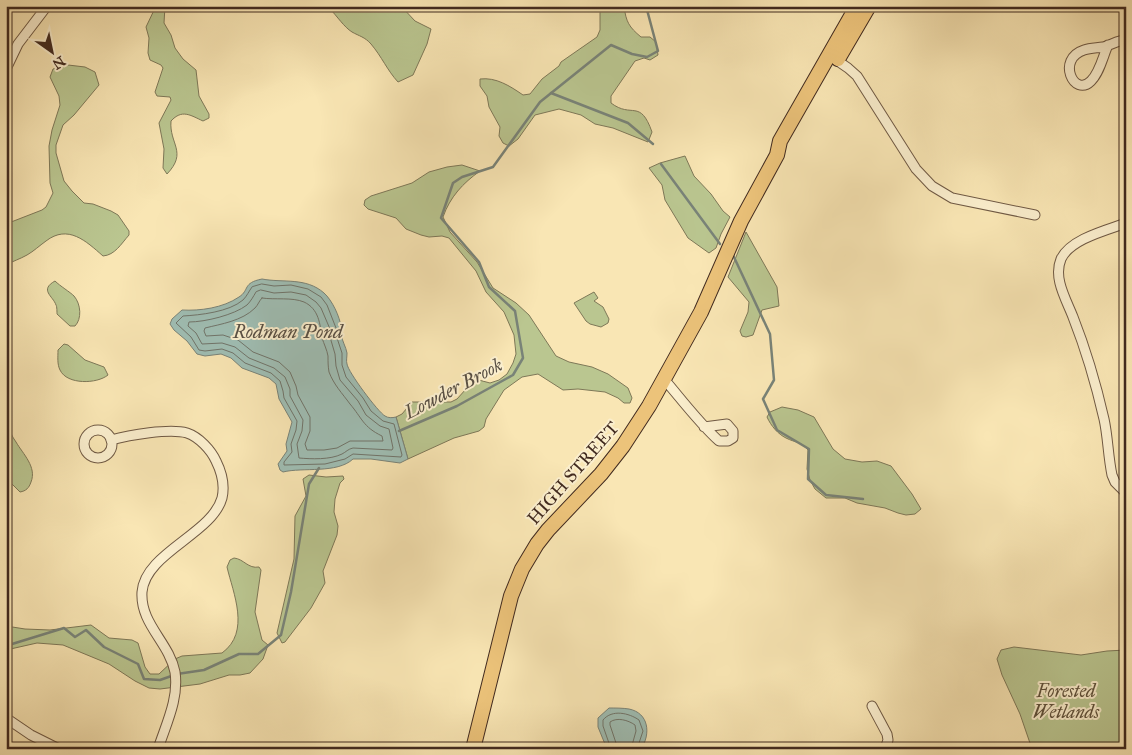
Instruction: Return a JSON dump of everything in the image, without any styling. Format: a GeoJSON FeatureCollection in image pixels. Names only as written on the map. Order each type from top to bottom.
{"type":"FeatureCollection","features":[{"type":"Feature","properties":{"kind":"main road","name":"HIGH STREET"},"geometry":{"type":"LineString","coordinates":[[473,749],[511,596],[522,569],[548,530],[601,474],[624,446],[664,379],[701,312],[741,221],[777,155],[787,146],[834,58],[857,6]]}},
{"type":"Feature","properties":{"kind":"main road","name":"HIGH STREET"},"geometry":{"type":"LineString","coordinates":[[834,58],[869,6]]}},
{"type":"Feature","properties":{"kind":"street"},"geometry":{"type":"LineString","coordinates":[[6,69],[18,44],[47,6]]}},
{"type":"Feature","properties":{"kind":"street"},"geometry":{"type":"LineString","coordinates":[[1108,45],[1091,82],[1084,85],[1075,83],[1070,77],[1069,67],[1074,56],[1083,50],[1126,40]]}},
{"type":"Feature","properties":{"kind":"street"},"geometry":{"type":"LineString","coordinates":[[834,58],[857,76],[916,169],[932,186],[944,195],[960,200],[1035,215]]}},
{"type":"Feature","properties":{"kind":"street"},"geometry":{"type":"LineString","coordinates":[[1126,223],[1071,246],[1062,257],[1058,268],[1060,284],[1094,380],[1104,420],[1112,475],[1115,482],[1126,493]]}},
{"type":"Feature","properties":{"kind":"street"},"geometry":{"type":"LineString","coordinates":[[664,379],[704,427]]}},
{"type":"Feature","properties":{"kind":"street"},"geometry":{"type":"LineString","coordinates":[[111,440],[146,433],[186,433],[212,452],[224,480],[222,498],[215,512],[156,565],[145,580],[142,591],[144,613],[166,651],[175,675],[174,701],[158,749]]}},
{"type":"Feature","properties":{"kind":"street"},"geometry":{"type":"LineString","coordinates":[[872,706],[888,740],[885,749]]}},
{"type":"Feature","properties":{"kind":"street"},"geometry":{"type":"LineString","coordinates":[[6,718],[31,735],[59,749]]}},
{"type":"Feature","properties":{"kind":"green space"},"geometry":{"type":"Polygon","coordinates":[[[156,6],[165,6],[164,23],[171,35],[175,48],[183,59],[196,70],[199,96],[209,114],[209,118],[203,121],[183,114],[171,121],[172,136],[177,154],[173,166],[167,174],[163,168],[164,149],[159,123],[171,100],[170,97],[157,96],[155,92],[163,68],[161,65],[150,60],[148,53],[149,38],[146,27],[156,6]]]}},
{"type":"Feature","properties":{"kind":"green space"},"geometry":{"type":"Polygon","coordinates":[[[329,6],[401,6],[415,21],[431,29],[427,44],[413,75],[398,82],[371,44],[346,27],[329,6]]]}},
{"type":"Feature","properties":{"kind":"green space"},"geometry":{"type":"Polygon","coordinates":[[[600,6],[624,6],[627,20],[634,30],[641,37],[650,37],[656,42],[658,55],[650,60],[644,58],[635,61],[611,96],[611,103],[625,110],[639,112],[643,115],[652,132],[648,142],[613,128],[595,124],[581,115],[559,109],[535,115],[518,139],[509,146],[503,143],[499,136],[500,127],[489,107],[487,96],[480,86],[480,79],[492,79],[508,85],[523,95],[530,94],[542,79],[559,66],[561,62],[597,37],[600,30],[600,6]]]}},
{"type":"Feature","properties":{"kind":"green space"},"geometry":{"type":"Polygon","coordinates":[[[68,65],[85,67],[95,72],[99,85],[63,125],[56,145],[56,153],[64,181],[84,203],[93,204],[118,215],[129,231],[129,235],[111,254],[103,256],[76,236],[62,234],[54,236],[27,255],[6,265],[6,224],[42,210],[46,207],[53,193],[50,183],[49,146],[60,105],[59,96],[50,77],[53,69],[68,65]]]}},
{"type":"Feature","properties":{"kind":"green space"},"geometry":{"type":"Polygon","coordinates":[[[685,156],[694,176],[730,217],[716,248],[709,253],[688,238],[665,200],[662,185],[649,168],[685,156]]]}},
{"type":"Feature","properties":{"kind":"green space"},"geometry":{"type":"Polygon","coordinates":[[[462,165],[480,171],[468,180],[449,203],[443,217],[450,232],[477,262],[493,288],[516,303],[529,315],[556,356],[608,374],[628,388],[632,398],[630,403],[624,403],[605,392],[578,389],[563,390],[538,374],[522,377],[504,390],[486,419],[484,427],[479,431],[454,438],[408,459],[396,417],[402,414],[412,402],[451,402],[457,399],[475,379],[490,383],[499,380],[507,374],[516,354],[514,335],[504,312],[486,292],[476,271],[449,238],[421,235],[406,229],[396,218],[368,209],[364,205],[365,200],[371,196],[412,183],[429,172],[462,165]]]}},
{"type":"Feature","properties":{"kind":"green space"},"geometry":{"type":"Polygon","coordinates":[[[746,232],[777,287],[779,306],[762,310],[753,335],[746,337],[742,336],[740,331],[748,312],[749,302],[728,277],[746,232]]]}},
{"type":"Feature","properties":{"kind":"green space"},"geometry":{"type":"Polygon","coordinates":[[[55,281],[74,296],[78,303],[80,316],[75,326],[70,326],[57,314],[56,306],[47,290],[50,284],[55,281]]]}},
{"type":"Feature","properties":{"kind":"green space"},"geometry":{"type":"Polygon","coordinates":[[[594,292],[598,298],[594,301],[603,307],[609,319],[608,323],[601,327],[586,321],[574,303],[594,292]]]}},
{"type":"Feature","properties":{"kind":"green space"},"geometry":{"type":"Polygon","coordinates":[[[64,344],[68,345],[85,360],[104,367],[108,375],[97,380],[82,382],[75,381],[64,375],[59,368],[58,350],[64,344]]]}},
{"type":"Feature","properties":{"kind":"green space"},"geometry":{"type":"Polygon","coordinates":[[[782,407],[798,410],[814,417],[833,449],[845,459],[862,462],[877,461],[891,466],[921,509],[915,514],[906,515],[885,508],[857,503],[845,498],[826,498],[815,489],[810,480],[807,469],[808,450],[780,434],[767,417],[770,412],[782,407]]]}},
{"type":"Feature","properties":{"kind":"green space"},"geometry":{"type":"Polygon","coordinates":[[[6,424],[31,466],[31,482],[26,490],[20,492],[10,482],[6,471],[6,424]]]}},
{"type":"Feature","properties":{"kind":"green space"},"geometry":{"type":"Polygon","coordinates":[[[309,475],[343,476],[344,479],[340,483],[335,499],[334,512],[338,526],[337,535],[323,571],[325,583],[311,608],[285,642],[282,643],[277,633],[294,559],[295,516],[306,496],[303,479],[309,475]]]}},
{"type":"Feature","properties":{"kind":"green space"},"geometry":{"type":"Polygon","coordinates":[[[234,558],[252,567],[259,567],[261,570],[255,612],[262,640],[268,645],[263,659],[250,673],[229,675],[200,684],[160,689],[149,688],[109,664],[63,645],[37,643],[6,650],[6,626],[50,630],[91,625],[109,638],[132,640],[138,643],[145,667],[150,674],[159,674],[175,659],[182,656],[222,653],[231,644],[236,634],[238,623],[236,600],[227,567],[230,560],[234,558]]]}},
{"type":"Feature","properties":{"kind":"green space","name":"Forested Wetlands"},"geometry":{"type":"Polygon","coordinates":[[[1014,647],[1081,655],[1126,650],[1126,749],[1032,749],[1020,714],[1002,675],[997,659],[1001,650],[1014,647]]]}},
{"type":"Feature","properties":{"kind":"water","name":"Rodman Pond"},"geometry":{"type":"Polygon","coordinates":[[[262,279],[310,285],[327,296],[339,318],[347,353],[347,362],[352,375],[381,413],[387,417],[396,417],[408,459],[400,463],[371,459],[353,459],[338,467],[283,472],[280,470],[278,464],[287,451],[286,444],[292,422],[279,399],[276,384],[269,378],[242,368],[231,358],[221,354],[205,356],[197,354],[170,324],[172,319],[182,310],[204,309],[226,304],[242,294],[249,285],[262,279]]]}},
{"type":"Feature","properties":{"kind":"water"},"geometry":{"type":"Polygon","coordinates":[[[609,708],[629,709],[641,715],[647,731],[641,749],[607,749],[598,727],[598,718],[609,708]]]}},
{"type":"Feature","properties":{"kind":"waterway","name":"Lowder Brook"},"geometry":{"type":"LineString","coordinates":[[399,431],[457,406],[513,375],[523,358],[515,311],[489,287],[479,262],[441,218],[453,183],[462,177],[493,167],[540,102],[611,45],[632,54],[647,57],[658,51],[646,6]]}},
{"type":"Feature","properties":{"kind":"waterway"},"geometry":{"type":"LineString","coordinates":[[551,93],[628,123],[653,144]]}},
{"type":"Feature","properties":{"kind":"waterway"},"geometry":{"type":"LineString","coordinates":[[661,164],[720,244]]}},
{"type":"Feature","properties":{"kind":"waterway"},"geometry":{"type":"LineString","coordinates":[[733,255],[770,334],[774,380],[763,399],[777,430],[809,449],[808,479],[826,495],[863,499]]}},
{"type":"Feature","properties":{"kind":"waterway","name":"Lowder Brook"},"geometry":{"type":"LineString","coordinates":[[6,642],[12,644],[64,628],[75,637],[86,630],[104,647],[138,664],[144,679],[160,680],[177,674],[204,670],[239,654],[258,654],[281,635],[291,592],[309,484],[319,468]]}}]}
